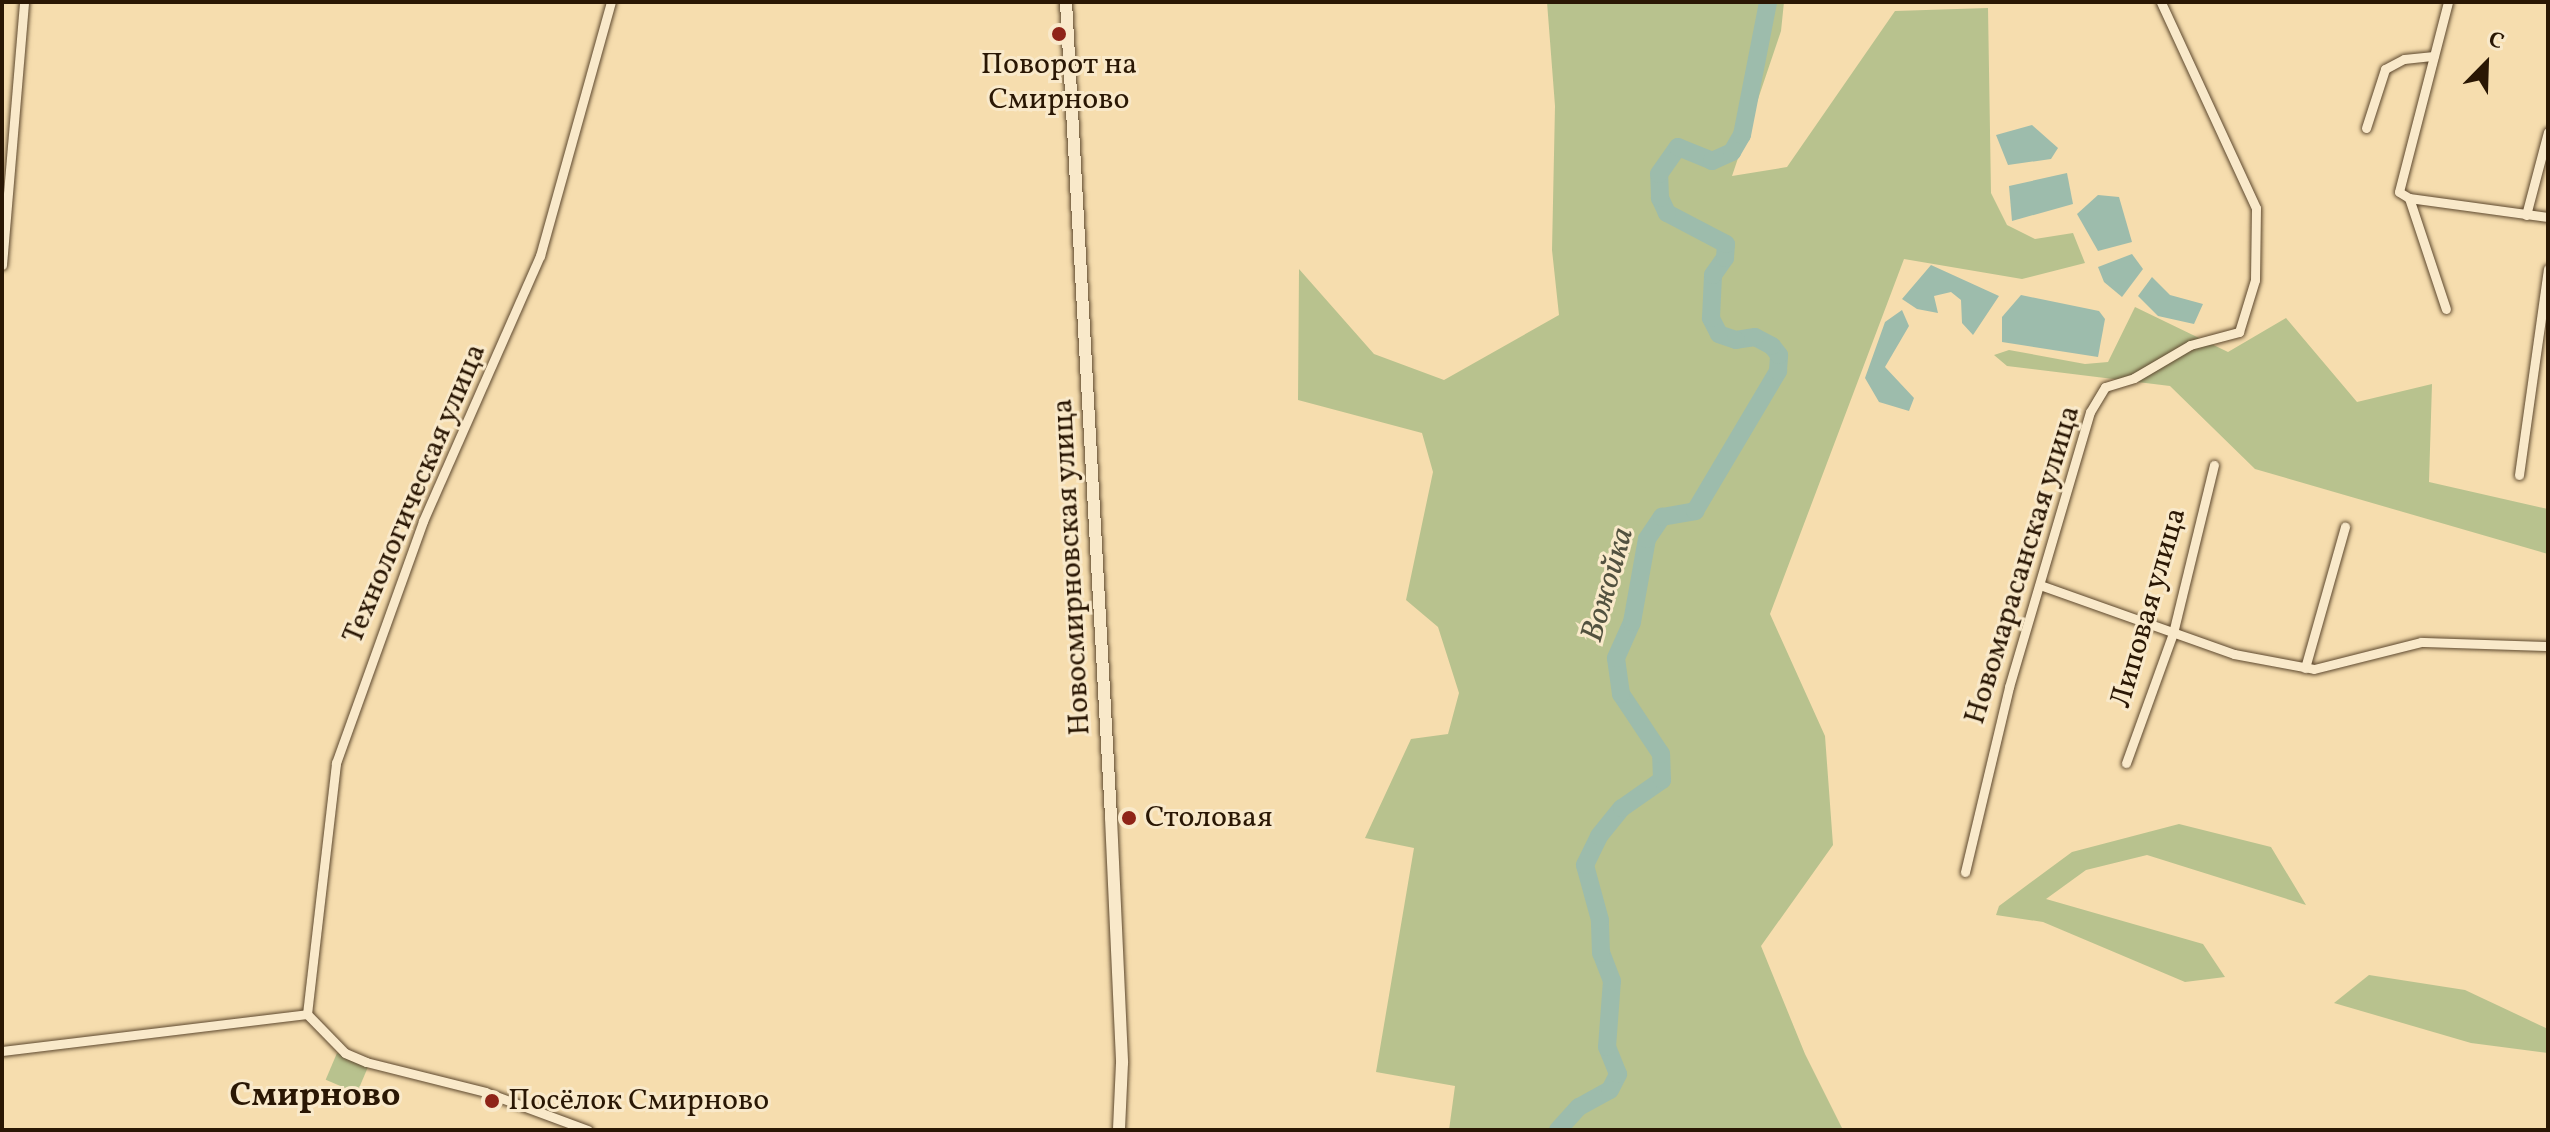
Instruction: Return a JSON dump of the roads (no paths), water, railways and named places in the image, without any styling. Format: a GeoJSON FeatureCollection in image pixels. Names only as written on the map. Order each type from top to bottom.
{"type":"FeatureCollection","features":[{"type":"Feature","properties":{"kind":"street"},"geometry":{"type":"LineString","coordinates":[[2,265],[5,189],[24,2]]}},
{"type":"Feature","properties":{"kind":"street","name":"Технологическая улица"},"geometry":{"type":"LineString","coordinates":[[307,1014],[336,763],[423,521],[540,256],[611,2]]}},
{"type":"Feature","properties":{"kind":"street","name":"Новосмирновская улица"},"geometry":{"type":"LineString","coordinates":[[1066,2],[1111,818],[1122,1063],[1119,1130]]}},
{"type":"Feature","properties":{"kind":"street","name":"Новомарасанская улица"},"geometry":{"type":"LineString","coordinates":[[1965,872],[2009,687],[2090,412],[2105,387],[2134,378],[2190,345],[2239,332],[2255,280],[2256,208],[2161,2]]}},
{"type":"Feature","properties":{"kind":"street"},"geometry":{"type":"LineString","coordinates":[[2448,2],[2399,192],[2409,198],[2548,217]]}},
{"type":"Feature","properties":{"kind":"street"},"geometry":{"type":"LineString","coordinates":[[2366,128],[2385,69],[2404,59],[2434,56]]}},
{"type":"Feature","properties":{"kind":"street"},"geometry":{"type":"LineString","coordinates":[[2526,215],[2548,132]]}},
{"type":"Feature","properties":{"kind":"street"},"geometry":{"type":"LineString","coordinates":[[2409,198],[2446,309]]}},
{"type":"Feature","properties":{"kind":"street"},"geometry":{"type":"LineString","coordinates":[[2519,475],[2548,269]]}},
{"type":"Feature","properties":{"kind":"street","name":"Липовая улица"},"geometry":{"type":"LineString","coordinates":[[2126,763],[2173,633],[2214,465]]}},
{"type":"Feature","properties":{"kind":"street"},"geometry":{"type":"LineString","coordinates":[[2305,668],[2345,527]]}},
{"type":"Feature","properties":{"kind":"street"},"geometry":{"type":"LineString","coordinates":[[2040,585],[2234,654],[2305,668],[2333,668],[2421,642],[2548,646]]}},
{"type":"Feature","properties":{"kind":"street"},"geometry":{"type":"LineString","coordinates":[[2,1051],[307,1014],[345,1053],[366,1062],[485,1092],[588,1130]]}},
{"type":"Feature","properties":{"kind":"waterway","name":"Вожойка"},"geometry":{"type":"LineString","coordinates":[[1558,1130],[1579,1107],[1610,1090],[1618,1074],[1607,1047],[1612,981],[1601,953],[1600,920],[1585,865],[1599,836],[1622,808],[1662,780],[1661,754],[1621,694],[1616,658],[1632,622],[1647,539],[1662,517],[1695,511],[1778,371],[1779,355],[1772,346],[1755,337],[1736,340],[1719,334],[1711,318],[1713,275],[1725,258],[1726,244],[1667,213],[1660,198],[1659,174],[1678,147],[1712,161],[1732,152],[1742,135],[1768,2]]}},
{"type":"Feature","properties":{"kind":"place","name":"Поворот на Смирново"},"geometry":{"type":"Point","coordinates":[1059,34]}},
{"type":"Feature","properties":{"kind":"place","name":"Столовая"},"geometry":{"type":"Point","coordinates":[1129,818]}},
{"type":"Feature","properties":{"kind":"place","name":"Посёлок Смирново"},"geometry":{"type":"Point","coordinates":[492,1101]}},
{"type":"Feature","properties":{"kind":"district","name":"Смирново"},"geometry":{"type":"Point","coordinates":[315,1097]}}]}
